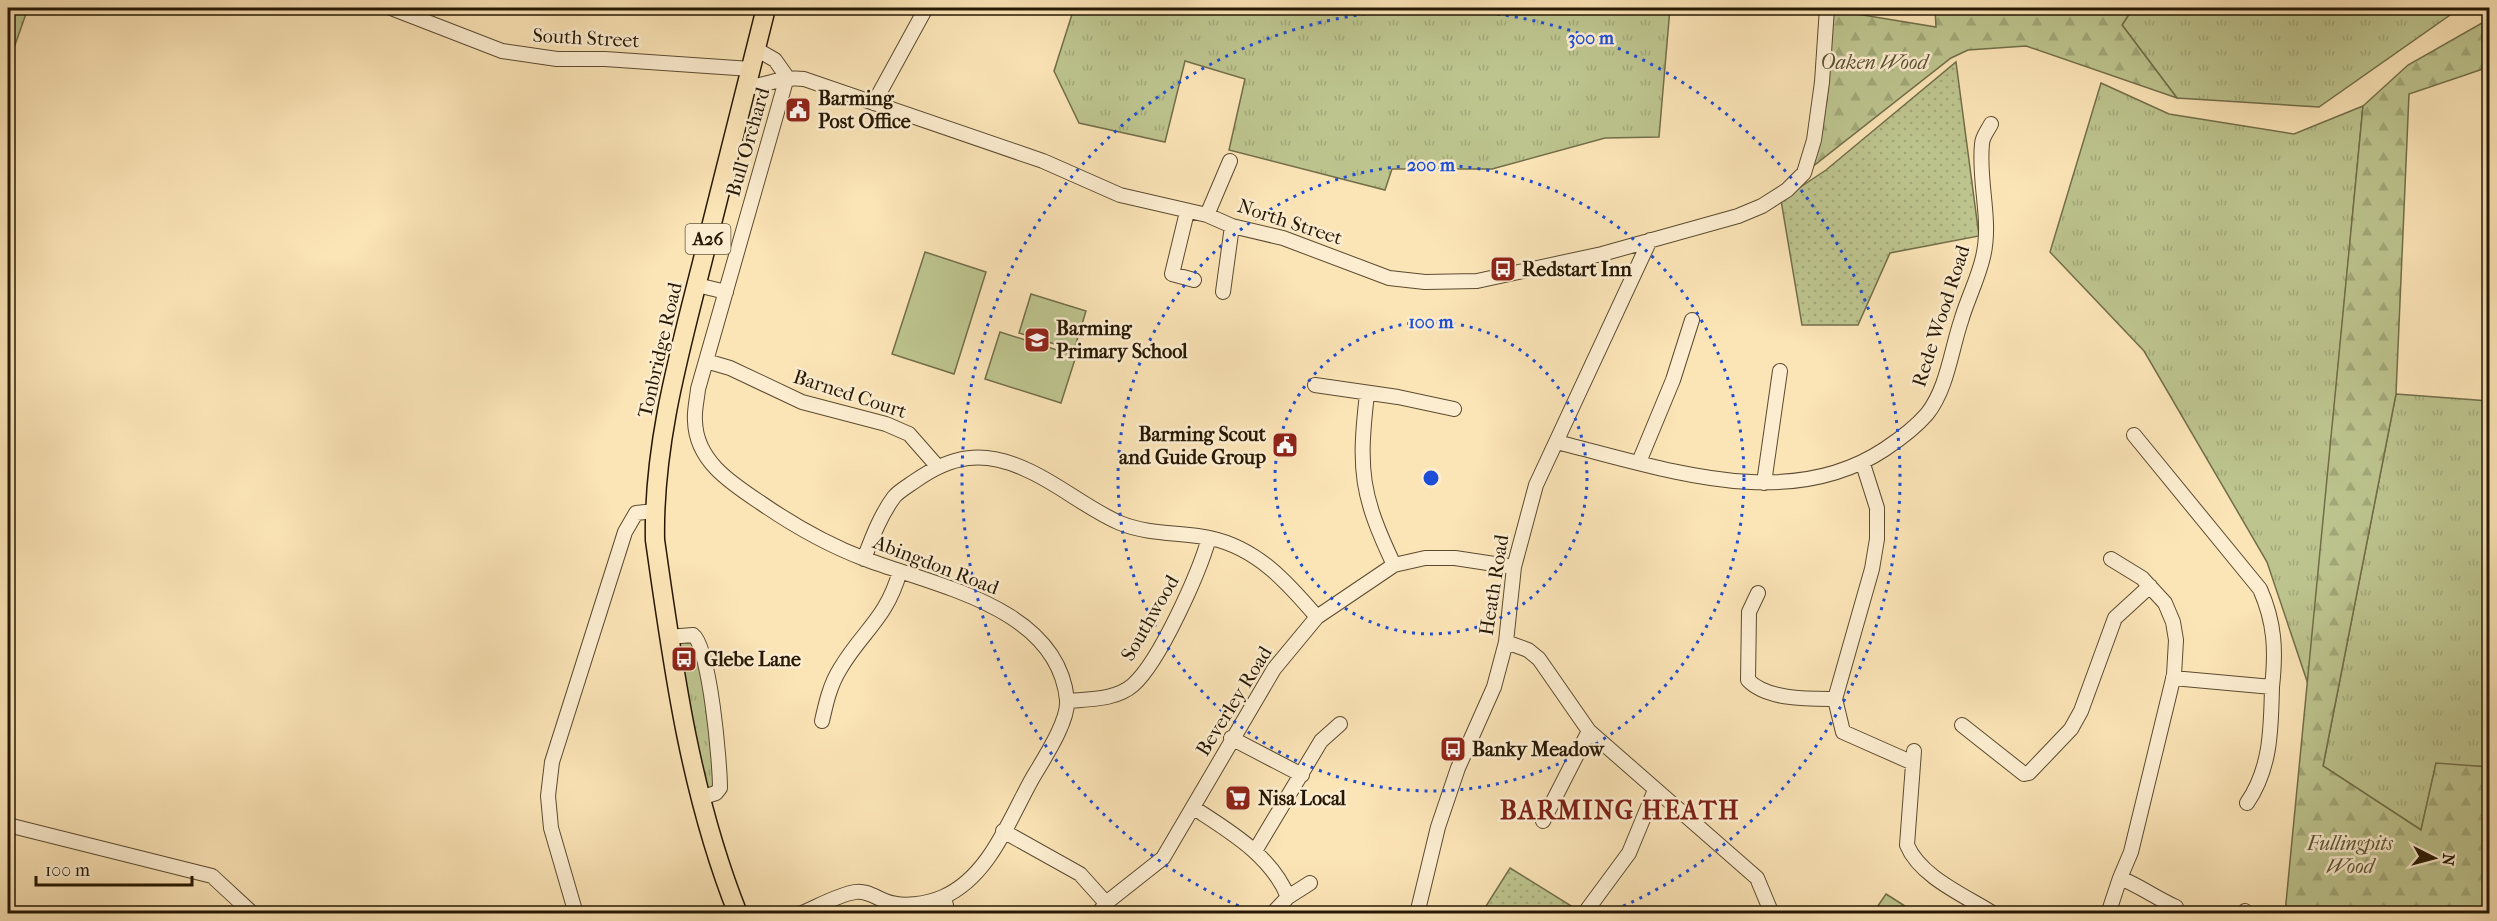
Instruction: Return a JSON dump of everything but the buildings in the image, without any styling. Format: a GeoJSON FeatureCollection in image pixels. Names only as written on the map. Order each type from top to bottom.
{"type":"FeatureCollection","features":[{"type":"Feature","properties":{"kind":"main road","name":"Tonbridge Road"},"geometry":{"type":"LineString","coordinates":[[738,914],[720,867],[700,798],[682,719],[655,540],[655,511],[657,472],[671,393],[766,8]]}},
{"type":"Feature","properties":{"kind":"street","name":"South Street"},"geometry":{"type":"LineString","coordinates":[[391,8],[502,51],[557,59],[605,58],[751,69]]}},
{"type":"Feature","properties":{"kind":"street"},"geometry":{"type":"LineString","coordinates":[[874,103],[926,8]]}},
{"type":"Feature","properties":{"kind":"street","name":"North Street"},"geometry":{"type":"LineString","coordinates":[[747,87],[767,84],[787,77],[804,79],[1043,161],[1120,195],[1207,215],[1232,226],[1283,238],[1389,278],[1425,282],[1477,281],[1509,276],[1738,216],[1762,206],[1786,190],[1804,173],[1814,140],[1822,82],[1827,8]]}},
{"type":"Feature","properties":{"kind":"street"},"geometry":{"type":"LineString","coordinates":[[756,49],[775,60],[787,77]]}},
{"type":"Feature","properties":{"kind":"street","name":"Bull Orchard"},"geometry":{"type":"LineString","coordinates":[[726,292],[787,77]]}},
{"type":"Feature","properties":{"kind":"street","name":"Rede Wood Road"},"geometry":{"type":"LineString","coordinates":[[1556,442],[1697,475],[1764,483],[1814,479],[1863,464],[1907,434],[1928,413],[1942,387],[1961,320],[1983,258],[1986,237],[1981,142],[1991,124]]}},
{"type":"Feature","properties":{"kind":"street"},"geometry":{"type":"LineString","coordinates":[[1207,215],[1230,161]]}},
{"type":"Feature","properties":{"kind":"street"},"geometry":{"type":"LineString","coordinates":[[1187,212],[1172,274],[1194,280]]}},
{"type":"Feature","properties":{"kind":"street"},"geometry":{"type":"LineString","coordinates":[[1223,292],[1232,226]]}},
{"type":"Feature","properties":{"kind":"street","name":"Heath Road"},"geometry":{"type":"LineString","coordinates":[[1417,914],[1442,817],[1458,768],[1494,687],[1506,642],[1514,567],[1536,485],[1650,240]]}},
{"type":"Feature","properties":{"kind":"street"},"geometry":{"type":"LineString","coordinates":[[697,285],[726,292]]}},
{"type":"Feature","properties":{"kind":"street","name":"Abingdon Road"},"geometry":{"type":"LineString","coordinates":[[726,292],[698,389],[694,422],[701,446],[714,469],[784,519],[864,559],[990,606],[1023,625],[1042,641],[1058,665],[1067,701]]}},
{"type":"Feature","properties":{"kind":"street"},"geometry":{"type":"LineString","coordinates":[[1639,462],[1673,380],[1692,320]]}},
{"type":"Feature","properties":{"kind":"street","name":"Barned Court"},"geometry":{"type":"LineString","coordinates":[[705,361],[730,368],[802,402],[886,424],[909,434],[938,467]]}},
{"type":"Feature","properties":{"kind":"street"},"geometry":{"type":"LineString","coordinates":[[1764,483],[1780,371]]}},
{"type":"Feature","properties":{"kind":"street"},"geometry":{"type":"LineString","coordinates":[[1311,386],[1398,397],[1454,409]]}},
{"type":"Feature","properties":{"kind":"street"},"geometry":{"type":"LineString","coordinates":[[1367,394],[1361,469],[1372,519],[1394,565]]}},
{"type":"Feature","properties":{"kind":"street"},"geometry":{"type":"LineString","coordinates":[[2134,435],[2260,589],[2270,611],[2276,641],[2267,760],[2259,786],[2247,803]]}},
{"type":"Feature","properties":{"kind":"street"},"geometry":{"type":"LineString","coordinates":[[864,559],[878,524],[895,496],[938,467],[966,456],[991,457],[1026,469],[1121,523],[1165,534],[1209,538],[1245,550],[1282,577],[1317,617]]}},
{"type":"Feature","properties":{"kind":"street"},"geometry":{"type":"LineString","coordinates":[[1863,464],[1877,508],[1877,539],[1872,569],[1835,699],[1843,732],[1866,743],[1914,757],[1907,845],[1911,856],[1930,872],[1994,914]]}},
{"type":"Feature","properties":{"kind":"street"},"geometry":{"type":"LineString","coordinates":[[576,914],[551,828],[548,796],[552,762],[625,532],[636,513],[655,511]]}},
{"type":"Feature","properties":{"kind":"street","name":"Southwood"},"geometry":{"type":"LineString","coordinates":[[1067,701],[1111,697],[1133,685],[1149,664],[1185,600],[1201,567],[1209,538]]}},
{"type":"Feature","properties":{"kind":"street","name":"Beverley Road"},"geometry":{"type":"LineString","coordinates":[[1102,908],[1163,858],[1194,808],[1231,738],[1274,669],[1317,617],[1394,565],[1425,558],[1445,558],[1514,567]]}},
{"type":"Feature","properties":{"kind":"street"},"geometry":{"type":"LineString","coordinates":[[2108,914],[2131,852],[2174,678],[2176,640],[2173,622],[2165,603],[2142,578],[2111,559]]}},
{"type":"Feature","properties":{"kind":"street"},"geometry":{"type":"LineString","coordinates":[[822,721],[828,694],[840,668],[882,615],[894,593],[900,571]]}},
{"type":"Feature","properties":{"kind":"street"},"geometry":{"type":"LineString","coordinates":[[1962,725],[2024,774],[2029,773],[2072,729],[2081,711],[2115,618],[2150,586]]}},
{"type":"Feature","properties":{"kind":"street"},"geometry":{"type":"LineString","coordinates":[[1758,593],[1749,612],[1748,680],[1755,687],[1764,690],[1798,697],[1835,699]]}},
{"type":"Feature","properties":{"kind":"street"},"geometry":{"type":"LineString","coordinates":[[668,637],[693,635],[701,646],[713,707],[720,788],[716,793],[700,798]]}},
{"type":"Feature","properties":{"kind":"street"},"geometry":{"type":"LineString","coordinates":[[1506,642],[1528,650],[1539,659],[1590,731],[1757,878],[1772,914]]}},
{"type":"Feature","properties":{"kind":"street"},"geometry":{"type":"LineString","coordinates":[[2174,678],[2272,687]]}},
{"type":"Feature","properties":{"kind":"street"},"geometry":{"type":"LineString","coordinates":[[800,914],[855,892],[869,893],[887,908],[944,897],[965,884],[983,866],[1004,831],[1048,751],[1063,719],[1067,701]]}},
{"type":"Feature","properties":{"kind":"street"},"geometry":{"type":"LineString","coordinates":[[1255,851],[1321,741],[1340,723]]}},
{"type":"Feature","properties":{"kind":"street"},"geometry":{"type":"LineString","coordinates":[[1543,820],[1590,731]]}},
{"type":"Feature","properties":{"kind":"street"},"geometry":{"type":"LineString","coordinates":[[1231,738],[1302,775]]}},
{"type":"Feature","properties":{"kind":"street"},"geometry":{"type":"LineString","coordinates":[[1591,911],[1629,853],[1655,790]]}},
{"type":"Feature","properties":{"kind":"street"},"geometry":{"type":"LineString","coordinates":[[1194,808],[1231,831],[1255,851],[1283,885],[1288,897]]}},
{"type":"Feature","properties":{"kind":"street"},"geometry":{"type":"LineString","coordinates":[[8,825],[212,876],[253,914]]}},
{"type":"Feature","properties":{"kind":"street"},"geometry":{"type":"LineString","coordinates":[[1004,831],[1080,874],[1102,908]]}},
{"type":"Feature","properties":{"kind":"street"},"geometry":{"type":"LineString","coordinates":[[2120,878],[2142,886],[2157,898],[2176,907]]}},
{"type":"Feature","properties":{"kind":"street"},"geometry":{"type":"LineString","coordinates":[[1272,914],[1288,897],[1311,883]]}},
{"type":"Feature","properties":{"kind":"street"},"geometry":{"type":"LineString","coordinates":[[944,897],[948,914]]}},
{"type":"Feature","properties":{"kind":"green space"},"geometry":{"type":"Polygon","coordinates":[[[8,8],[28,8],[8,65],[8,8]]]}},
{"type":"Feature","properties":{"kind":"green space"},"geometry":{"type":"Polygon","coordinates":[[[1074,8],[1670,8],[1659,137],[1605,138],[1492,169],[1392,169],[1385,190],[1229,150],[1245,79],[1185,61],[1165,142],[1079,123],[1054,71],[1074,8]]]}},
{"type":"Feature","properties":{"kind":"green space","name":"Oaken Wood"},"geometry":{"type":"Polygon","coordinates":[[[1935,8],[2133,8],[2122,25],[2177,98],[2026,46],[1968,50],[1951,58],[1812,167],[1827,100],[1833,10],[1936,27],[1935,8]]]}},
{"type":"Feature","properties":{"kind":"green space"},"geometry":{"type":"Polygon","coordinates":[[[2133,8],[2460,8],[2319,107],[2177,98],[2122,25],[2133,8]]]}},
{"type":"Feature","properties":{"kind":"green space","name":"Fullingpits Wood"},"geometry":{"type":"Polygon","coordinates":[[[2489,19],[2489,67],[2409,94],[2396,394],[2323,766],[2421,830],[2436,763],[2489,767],[2489,913],[2285,913],[2363,106],[2408,65],[2489,19]]]}},
{"type":"Feature","properties":{"kind":"green space"},"geometry":{"type":"Polygon","coordinates":[[[1956,62],[1979,236],[1890,253],[1858,325],[1802,325],[1781,200],[1826,170],[1956,62]]]}},
{"type":"Feature","properties":{"kind":"green space"},"geometry":{"type":"Polygon","coordinates":[[[2101,83],[2169,114],[2294,134],[2363,106],[2308,684],[2267,562],[2144,351],[2050,252],[2101,83]]]}},
{"type":"Feature","properties":{"kind":"green space"},"geometry":{"type":"Polygon","coordinates":[[[925,252],[986,272],[954,374],[892,354],[925,252]]]}},
{"type":"Feature","properties":{"kind":"green space"},"geometry":{"type":"Polygon","coordinates":[[[1031,294],[1086,311],[1074,350],[1019,333],[1031,294]]]}},
{"type":"Feature","properties":{"kind":"green space"},"geometry":{"type":"Polygon","coordinates":[[[1000,332],[1076,356],[1061,403],[985,379],[1000,332]]]}},
{"type":"Feature","properties":{"kind":"green space"},"geometry":{"type":"Polygon","coordinates":[[[2396,394],[2489,401],[2489,767],[2436,764],[2421,830],[2323,766],[2396,394]]]}},
{"type":"Feature","properties":{"kind":"green space"},"geometry":{"type":"Polygon","coordinates":[[[693,640],[707,698],[716,787],[708,789],[690,716],[679,645],[681,641],[693,640]]]}},
{"type":"Feature","properties":{"kind":"green space"},"geometry":{"type":"Polygon","coordinates":[[[1510,868],[1581,912],[1481,914],[1510,868]]]}},
{"type":"Feature","properties":{"kind":"green space"},"geometry":{"type":"Polygon","coordinates":[[[1886,894],[1916,913],[1873,913],[1886,894]]]}},
{"type":"Feature","properties":{"kind":"place","name":"Barming Post Office"},"geometry":{"type":"Point","coordinates":[798,110]}},
{"type":"Feature","properties":{"kind":"place","name":"Redstart Inn"},"geometry":{"type":"Point","coordinates":[1503,269]}},
{"type":"Feature","properties":{"kind":"place","name":"Barming Primary School"},"geometry":{"type":"Point","coordinates":[1037,340]}},
{"type":"Feature","properties":{"kind":"place","name":"Barming Scout and Guide Group"},"geometry":{"type":"Point","coordinates":[1285,445]}},
{"type":"Feature","properties":{"kind":"place","name":"Glebe Lane"},"geometry":{"type":"Point","coordinates":[684,659]}},
{"type":"Feature","properties":{"kind":"place","name":"Banky Meadow"},"geometry":{"type":"Point","coordinates":[1453,749]}},
{"type":"Feature","properties":{"kind":"place","name":"Nisa Local"},"geometry":{"type":"Point","coordinates":[1238,798]}},
{"type":"Feature","properties":{"kind":"district","name":"BARMING HEATH"},"geometry":{"type":"Point","coordinates":[1620,810]}}]}
